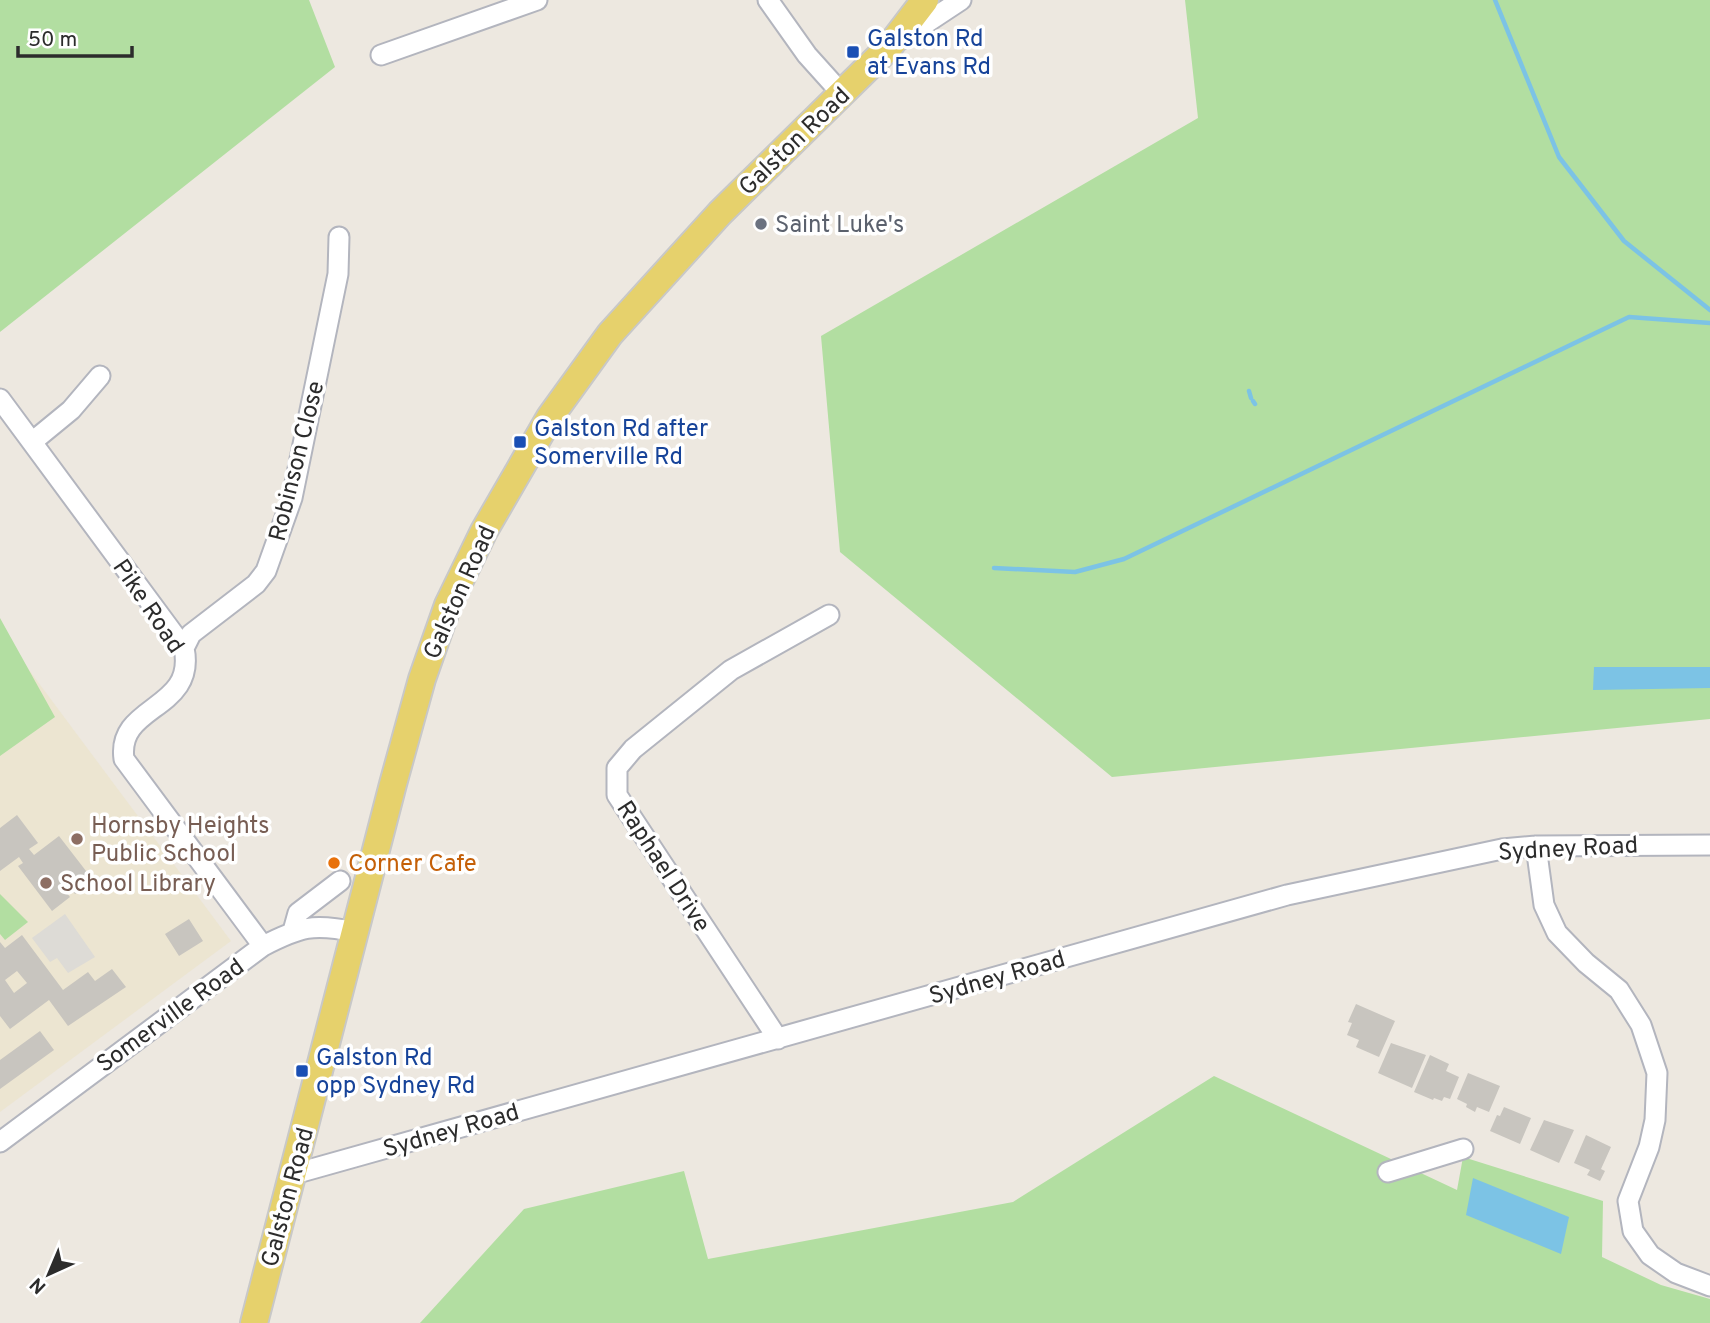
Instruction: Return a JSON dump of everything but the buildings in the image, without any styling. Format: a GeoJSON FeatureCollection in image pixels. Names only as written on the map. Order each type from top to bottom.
{"type":"FeatureCollection","features":[{"type":"Feature","properties":{"kind":"main road","name":"Galston Road"},"geometry":{"type":"LineString","coordinates":[[254,1323],[393,784],[436,637],[484,531],[550,417],[610,334],[729,204],[889,47],[925,0]]}},
{"type":"Feature","properties":{"kind":"street"},"geometry":{"type":"LineString","coordinates":[[381,55],[537,0]]}},
{"type":"Feature","properties":{"kind":"street"},"geometry":{"type":"LineString","coordinates":[[768,0],[807,55],[843,95]]}},
{"type":"Feature","properties":{"kind":"street"},"geometry":{"type":"LineString","coordinates":[[889,47],[961,0]]}},
{"type":"Feature","properties":{"kind":"street","name":"Robinson Close"},"geometry":{"type":"LineString","coordinates":[[184,648],[191,634],[256,584],[273,553],[292,498],[338,274],[339,237]]}},
{"type":"Feature","properties":{"kind":"street"},"geometry":{"type":"LineString","coordinates":[[32,442],[71,410],[100,376]]}},
{"type":"Feature","properties":{"kind":"street","name":"Pike Road"},"geometry":{"type":"LineString","coordinates":[[0,399],[184,648],[186,669],[180,681],[175,690],[129,730],[123,739],[124,759],[263,946]]}},
{"type":"Feature","properties":{"kind":"street"},"geometry":{"type":"LineString","coordinates":[[46,461],[71,410]]}},
{"type":"Feature","properties":{"kind":"street","name":"Raphael Drive"},"geometry":{"type":"LineString","coordinates":[[778,1039],[617,795],[617,768],[632,749],[731,670],[829,615]]}},
{"type":"Feature","properties":{"kind":"street","name":"Sydney Road"},"geometry":{"type":"LineString","coordinates":[[294,1174],[1287,895],[1502,849],[1536,846],[1710,845]]}},
{"type":"Feature","properties":{"kind":"street"},"geometry":{"type":"LineString","coordinates":[[1536,846],[1544,905],[1557,933],[1586,963],[1619,990],[1641,1025],[1657,1073],[1649,1147],[1628,1200],[1633,1231],[1650,1255],[1676,1273],[1710,1286]]}},
{"type":"Feature","properties":{"kind":"street"},"geometry":{"type":"LineString","coordinates":[[293,931],[298,913],[340,881]]}},
{"type":"Feature","properties":{"kind":"street","name":"Somerville Road"},"geometry":{"type":"LineString","coordinates":[[0,1142],[263,946],[293,931],[328,926],[355,932]]}},
{"type":"Feature","properties":{"kind":"street"},"geometry":{"type":"LineString","coordinates":[[1388,1172],[1463,1149]]}},
{"type":"Feature","properties":{"kind":"shaded area","name":"Hornsby Heights Public School"},"geometry":{"type":"Polygon","coordinates":[[[0,631],[231,941],[0,1112],[0,631]]]}},
{"type":"Feature","properties":{"kind":"shaded area"},"geometry":{"type":"Polygon","coordinates":[[[65,914],[95,957],[68,973],[57,958],[50,962],[32,938],[65,914]]]}},
{"type":"Feature","properties":{"kind":"green space"},"geometry":{"type":"Polygon","coordinates":[[[0,0],[309,0],[335,67],[0,332],[0,0]]]}},
{"type":"Feature","properties":{"kind":"green space"},"geometry":{"type":"Polygon","coordinates":[[[1185,0],[1710,0],[1710,719],[1112,777],[840,552],[821,336],[1198,118],[1185,0]]]}},
{"type":"Feature","properties":{"kind":"green space"},"geometry":{"type":"Polygon","coordinates":[[[0,618],[55,717],[0,756],[0,618]]]}},
{"type":"Feature","properties":{"kind":"green space"},"geometry":{"type":"Polygon","coordinates":[[[0,894],[28,922],[5,940],[0,934],[0,894]]]}},
{"type":"Feature","properties":{"kind":"green space"},"geometry":{"type":"Polygon","coordinates":[[[1214,1076],[1457,1190],[1463,1157],[1603,1201],[1602,1257],[1661,1285],[1710,1299],[1710,1323],[420,1323],[524,1209],[684,1171],[708,1259],[1013,1202],[1214,1076]]]}},
{"type":"Feature","properties":{"kind":"water"},"geometry":{"type":"Polygon","coordinates":[[[1594,667],[1710,667],[1710,688],[1593,690],[1594,667]]]}},
{"type":"Feature","properties":{"kind":"water"},"geometry":{"type":"Polygon","coordinates":[[[1473,1178],[1569,1217],[1561,1254],[1466,1215],[1473,1178]]]}},
{"type":"Feature","properties":{"kind":"waterway"},"geometry":{"type":"LineString","coordinates":[[1495,0],[1559,157],[1624,241],[1710,310]]}},
{"type":"Feature","properties":{"kind":"waterway"},"geometry":{"type":"LineString","coordinates":[[994,568],[1075,572],[1124,559],[1629,317],[1710,323]]}},
{"type":"Feature","properties":{"kind":"waterway"},"geometry":{"type":"LineString","coordinates":[[1249,391],[1251,398]]}},
{"type":"Feature","properties":{"kind":"place","name":"Galston Rd at Evans Rd"},"geometry":{"type":"Point","coordinates":[853,52]}},
{"type":"Feature","properties":{"kind":"place","name":"Saint Luke's"},"geometry":{"type":"Point","coordinates":[761,224]}},
{"type":"Feature","properties":{"kind":"place","name":"Galston Rd after Somerville Rd"},"geometry":{"type":"Point","coordinates":[520,442]}},
{"type":"Feature","properties":{"kind":"place","name":"Hornsby Heights Public School"},"geometry":{"type":"Point","coordinates":[77,839]}},
{"type":"Feature","properties":{"kind":"place","name":"Corner Cafe"},"geometry":{"type":"Point","coordinates":[334,863]}},
{"type":"Feature","properties":{"kind":"place","name":"School Library"},"geometry":{"type":"Point","coordinates":[46,883]}},
{"type":"Feature","properties":{"kind":"place","name":"Galston Rd opp Sydney Rd"},"geometry":{"type":"Point","coordinates":[302,1071]}}]}
